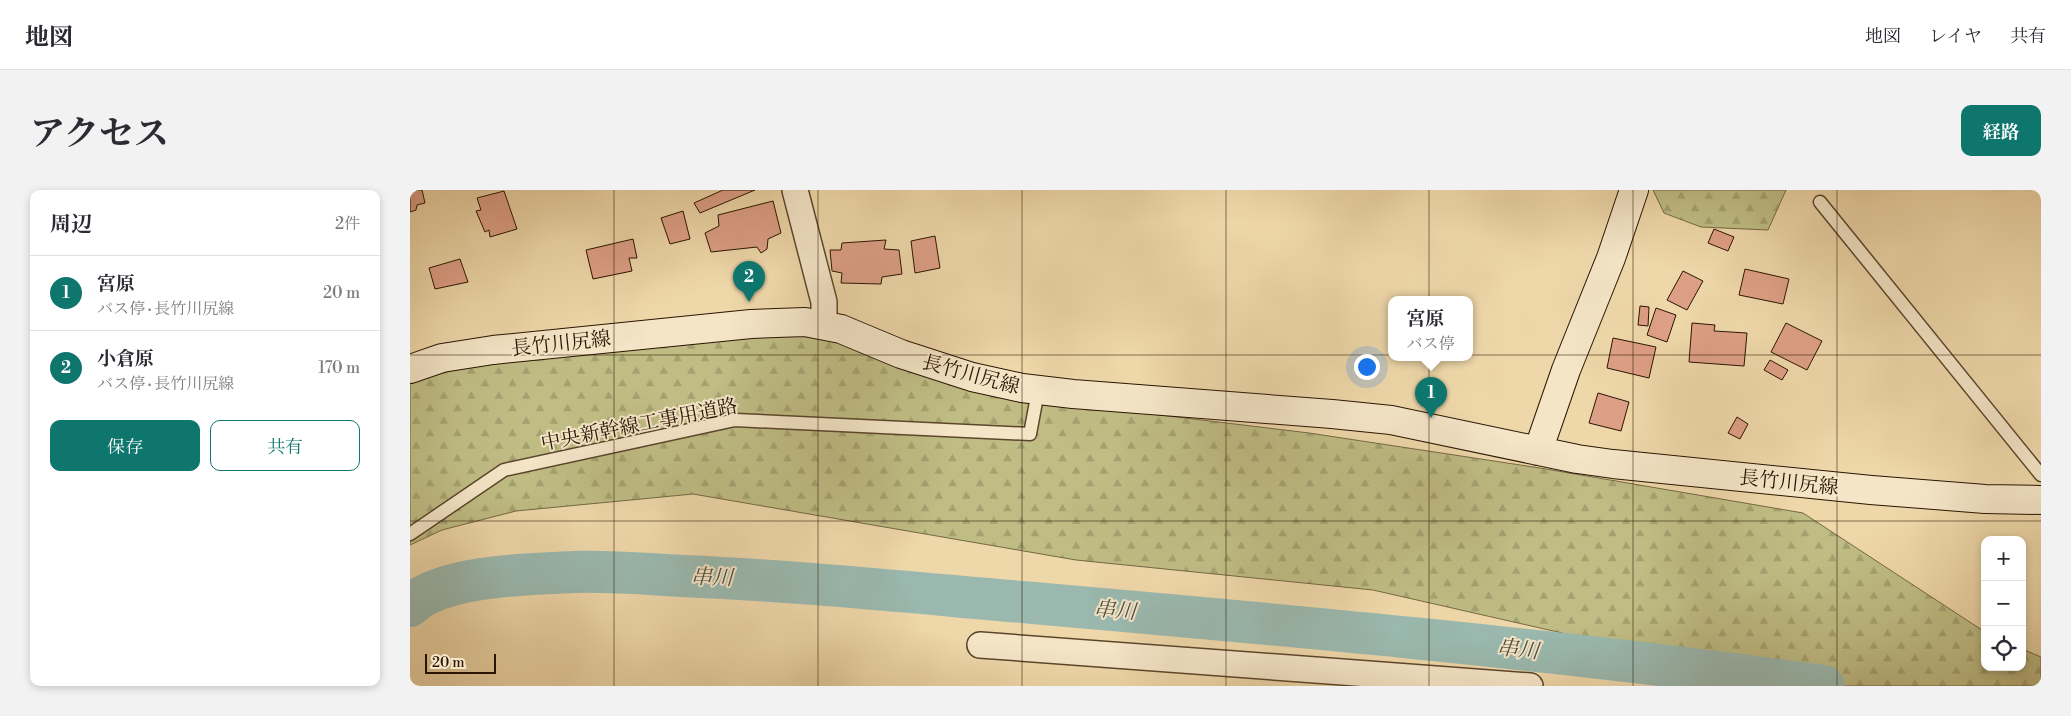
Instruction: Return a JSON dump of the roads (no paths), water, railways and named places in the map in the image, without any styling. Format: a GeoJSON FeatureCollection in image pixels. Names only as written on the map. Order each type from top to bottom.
{"type":"FeatureCollection","features":[{"type":"Feature","properties":{"kind":"main road"},"geometry":{"type":"LineString","coordinates":[[1538,451],[1566,370],[1611,258],[1634,190]]}},
{"type":"Feature","properties":{"kind":"main road","name":"長竹川尻線"},"geometry":{"type":"LineString","coordinates":[[410,369],[442,358],[493,350],[787,322],[805,322],[841,329],[901,354],[957,372],[1005,385],[1038,391],[1371,418],[1410,423],[1538,451],[1614,464],[1848,488],[1985,499],[2041,500]]}},
{"type":"Feature","properties":{"kind":"street"},"geometry":{"type":"LineString","coordinates":[[796,190],[824,302],[824,325]]}},
{"type":"Feature","properties":{"kind":"street"},"geometry":{"type":"LineString","coordinates":[[980,645],[1530,686]]}},
{"type":"Feature","properties":{"kind":"lane"},"geometry":{"type":"LineString","coordinates":[[1820,202],[2041,475]]}},
{"type":"Feature","properties":{"kind":"lane","name":"中央新幹線工事用道路"},"geometry":{"type":"LineString","coordinates":[[410,534],[504,470],[735,420],[1030,434],[1038,391]]}},
{"type":"Feature","properties":{"kind":"waterway","name":"串川"},"geometry":{"type":"LineString","coordinates":[[410,606],[424,596],[443,588],[464,582],[512,575],[602,572],[727,578],[1330,630],[1627,661],[1824,686]]}},
{"type":"Feature","properties":{"kind":"place","name":"小倉原"},"geometry":{"type":"Point","coordinates":[749,302]}},
{"type":"Feature","properties":{"kind":"place","name":"宮原"},"geometry":{"type":"Point","coordinates":[1431,418]}}]}
